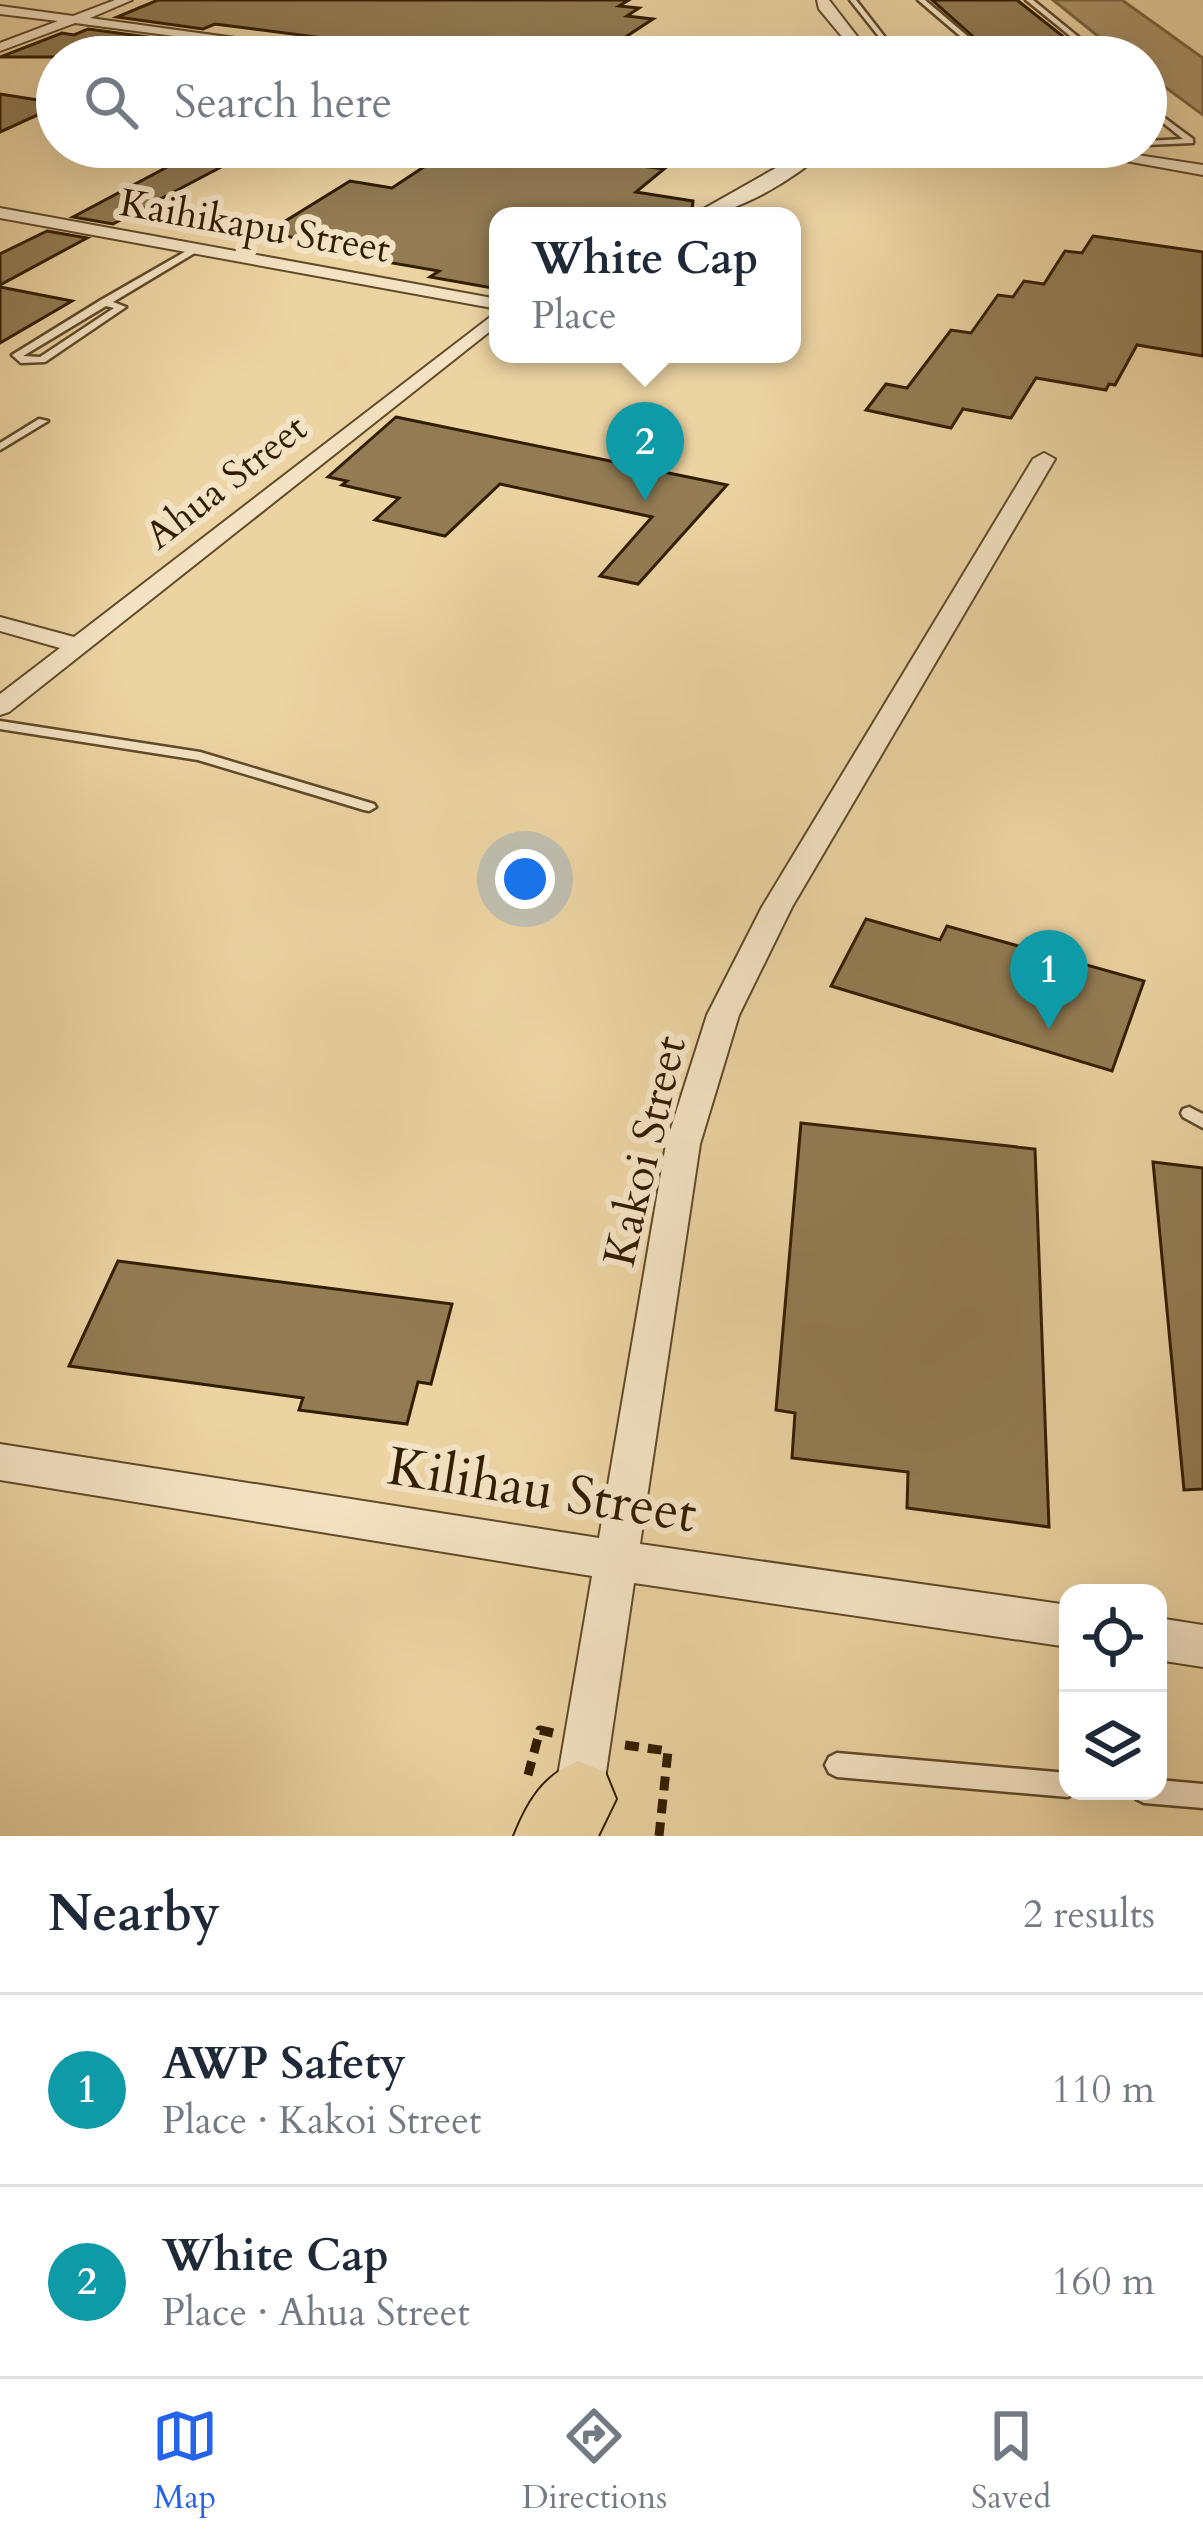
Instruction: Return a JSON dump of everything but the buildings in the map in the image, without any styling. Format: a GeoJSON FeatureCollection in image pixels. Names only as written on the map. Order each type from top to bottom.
{"type":"FeatureCollection","features":[{"type":"Feature","properties":{"kind":"street"},"geometry":{"type":"LineString","coordinates":[[0,47],[126,0]]}},
{"type":"Feature","properties":{"kind":"street"},"geometry":{"type":"LineString","coordinates":[[824,0],[823,6],[848,36]]}},
{"type":"Feature","properties":{"kind":"street"},"geometry":{"type":"LineString","coordinates":[[0,10],[201,36]]}},
{"type":"Feature","properties":{"kind":"street"},"geometry":{"type":"LineString","coordinates":[[1167,164],[1203,170]]}},
{"type":"Feature","properties":{"kind":"street"},"geometry":{"type":"LineString","coordinates":[[718,207],[791,168]]}},
{"type":"Feature","properties":{"kind":"street","name":"Kaihikapu Street"},"geometry":{"type":"LineString","coordinates":[[0,213],[489,302]]}},
{"type":"Feature","properties":{"kind":"street","name":"Ahua Street"},"geometry":{"type":"LineString","coordinates":[[0,707],[489,323]]}},
{"type":"Feature","properties":{"kind":"street","name":"Kakoi Street"},"geometry":{"type":"LineString","coordinates":[[573,1824],[683,1144],[724,1015],[777,908],[1044,459]]}},
{"type":"Feature","properties":{"kind":"street"},"geometry":{"type":"LineString","coordinates":[[0,624],[77,645]]}},
{"type":"Feature","properties":{"kind":"street","name":"Kilihau Street"},"geometry":{"type":"LineString","coordinates":[[0,1462],[614,1560],[1059,1625]]}},
{"type":"Feature","properties":{"kind":"street"},"geometry":{"type":"LineString","coordinates":[[1167,1640],[1203,1646]]}},
{"type":"Feature","properties":{"kind":"lane"},"geometry":{"type":"LineString","coordinates":[[853,0],[881,36]]}},
{"type":"Feature","properties":{"kind":"lane"},"geometry":{"type":"LineString","coordinates":[[921,0],[964,36]]}},
{"type":"Feature","properties":{"kind":"lane"},"geometry":{"type":"LineString","coordinates":[[1029,0],[1074,36]]}},
{"type":"Feature","properties":{"kind":"lane"},"geometry":{"type":"LineString","coordinates":[[1167,120],[1190,141],[1167,142]]}},
{"type":"Feature","properties":{"kind":"lane"},"geometry":{"type":"LineString","coordinates":[[104,302],[121,307],[42,360],[21,360],[16,355],[62,326],[195,249]]}},
{"type":"Feature","properties":{"kind":"lane"},"geometry":{"type":"LineString","coordinates":[[0,447],[43,421]]}},
{"type":"Feature","properties":{"kind":"lane"},"geometry":{"type":"LineString","coordinates":[[0,725],[200,756],[368,807]]}},
{"type":"Feature","properties":{"kind":"lane"},"geometry":{"type":"LineString","coordinates":[[837,1765],[1059,1784]]}},
{"type":"Feature","properties":{"kind":"lane"},"geometry":{"type":"LineString","coordinates":[[1167,1793],[1203,1796]]}},
{"type":"Feature","properties":{"kind":"path"},"geometry":{"type":"LineString","coordinates":[[645,1748],[668,1751],[659,1836]]}},
{"type":"Feature","properties":{"kind":"shaded area"},"geometry":{"type":"Polygon","coordinates":[[[1053,0],[1122,0],[1203,58],[1203,115],[1167,88],[1167,36],[1098,36],[1053,0]]]}},
{"type":"Feature","properties":{"kind":"place","name":"White Cap"},"geometry":{"type":"Point","coordinates":[645,501]}},
{"type":"Feature","properties":{"kind":"place","name":"AWP Safety"},"geometry":{"type":"Point","coordinates":[1049,1029]}}]}
